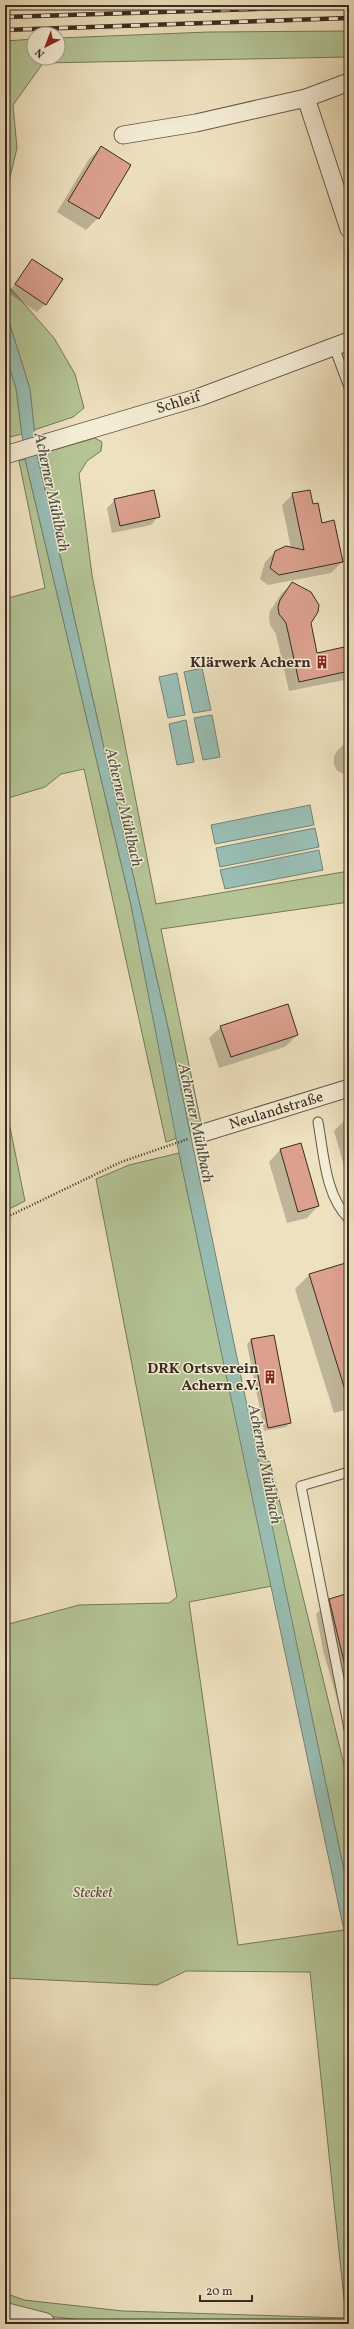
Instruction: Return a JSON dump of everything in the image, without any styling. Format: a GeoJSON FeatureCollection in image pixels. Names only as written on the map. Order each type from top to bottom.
{"type":"FeatureCollection","features":[{"type":"Feature","properties":{"kind":"street"},"geometry":{"type":"LineString","coordinates":[[123,135],[196,123],[306,98],[349,82]]}},
{"type":"Feature","properties":{"kind":"street"},"geometry":{"type":"LineString","coordinates":[[306,98],[349,228]]}},
{"type":"Feature","properties":{"kind":"street","name":"Schleif"},"geometry":{"type":"LineString","coordinates":[[5,455],[68,435],[200,397],[342,344]]}},
{"type":"Feature","properties":{"kind":"street","name":"Neulandstraße"},"geometry":{"type":"LineString","coordinates":[[203,1133],[349,1088]]}},
{"type":"Feature","properties":{"kind":"street"},"geometry":{"type":"LineString","coordinates":[[5,2314],[44,2324]]}},
{"type":"Feature","properties":{"kind":"lane"},"geometry":{"type":"LineString","coordinates":[[342,344],[349,387]]}},
{"type":"Feature","properties":{"kind":"lane"},"geometry":{"type":"LineString","coordinates":[[318,1122],[329,1184],[341,1211],[349,1220]]}},
{"type":"Feature","properties":{"kind":"lane"},"geometry":{"type":"LineString","coordinates":[[349,1472],[301,1486],[349,1729]]}},
{"type":"Feature","properties":{"kind":"path"},"geometry":{"type":"LineString","coordinates":[[5,1218],[121,1162],[203,1133]]}},
{"type":"Feature","properties":{"kind":"green space"},"geometry":{"type":"Polygon","coordinates":[[[349,31],[349,57],[66,63],[66,38],[209,32],[349,31]]]}},
{"type":"Feature","properties":{"kind":"green space"},"geometry":{"type":"Polygon","coordinates":[[[26,40],[26,66],[41,66],[13,105],[17,148],[5,198],[5,41],[26,40]]]}},
{"type":"Feature","properties":{"kind":"green space"},"geometry":{"type":"Polygon","coordinates":[[[5,282],[54,338],[75,374],[84,408],[73,417],[34,430],[30,389],[5,309],[5,282]]]}},
{"type":"Feature","properties":{"kind":"green space"},"geometry":{"type":"Polygon","coordinates":[[[5,354],[16,388],[22,434],[10,437],[5,430],[5,354]]]}},
{"type":"Feature","properties":{"kind":"green space"},"geometry":{"type":"Polygon","coordinates":[[[95,438],[102,442],[101,451],[87,461],[79,474],[92,575],[156,904],[349,871],[349,902],[161,929],[202,1128],[190,1132],[169,1032],[37,455],[95,438]]]}},
{"type":"Feature","properties":{"kind":"green space"},"geometry":{"type":"Polygon","coordinates":[[[25,459],[131,905],[177,1138],[166,1142],[84,769],[61,774],[45,787],[5,799],[5,599],[45,588],[19,461],[25,459]]]}},
{"type":"Feature","properties":{"kind":"green space"},"geometry":{"type":"Polygon","coordinates":[[[5,1103],[25,1201],[5,1211],[5,1103]]]}},
{"type":"Feature","properties":{"kind":"green space","name":"Stecket"},"geometry":{"type":"Polygon","coordinates":[[[179,1153],[272,1586],[189,1602],[238,1945],[344,1930],[349,1954],[349,2324],[117,2324],[38,2315],[5,2304],[5,2293],[24,2300],[123,2311],[346,2318],[310,1972],[186,1971],[157,1985],[5,1978],[5,1625],[79,1605],[169,1603],[177,1597],[96,1179],[129,1165],[179,1153]]]}},
{"type":"Feature","properties":{"kind":"green space"},"geometry":{"type":"Polygon","coordinates":[[[256,1453],[270,1462],[346,1773],[349,1772],[349,1894],[256,1453]]]}},
{"type":"Feature","properties":{"kind":"water"},"geometry":{"type":"Polygon","coordinates":[[[5,309],[30,389],[37,455],[169,1032],[349,1894],[349,1954],[179,1153],[131,905],[25,459],[16,388],[5,354],[5,309]]]}},
{"type":"Feature","properties":{"kind":"water"},"geometry":{"type":"Polygon","coordinates":[[[202,668],[211,710],[193,713],[184,672],[202,668]]]}},
{"type":"Feature","properties":{"kind":"water"},"geometry":{"type":"Polygon","coordinates":[[[177,673],[185,715],[168,718],[159,677],[177,673]]]}},
{"type":"Feature","properties":{"kind":"water"},"geometry":{"type":"Polygon","coordinates":[[[212,715],[220,757],[203,760],[194,718],[212,715]]]}},
{"type":"Feature","properties":{"kind":"water"},"geometry":{"type":"Polygon","coordinates":[[[186,720],[194,762],[177,765],[169,724],[186,720]]]}},
{"type":"Feature","properties":{"kind":"water"},"geometry":{"type":"Polygon","coordinates":[[[310,805],[314,825],[215,844],[211,825],[310,805]]]}},
{"type":"Feature","properties":{"kind":"water"},"geometry":{"type":"Polygon","coordinates":[[[315,828],[319,847],[220,867],[216,848],[315,828]]]}},
{"type":"Feature","properties":{"kind":"water"},"geometry":{"type":"Polygon","coordinates":[[[319,850],[323,870],[225,889],[220,870],[319,850]]]}},
{"type":"Feature","properties":{"kind":"building"},"geometry":{"type":"Polygon","coordinates":[[[101,146],[131,165],[99,219],[68,201],[101,146]]]}},
{"type":"Feature","properties":{"kind":"building"},"geometry":{"type":"Polygon","coordinates":[[[32,259],[63,279],[46,305],[15,284],[32,259]]]}},
{"type":"Feature","properties":{"kind":"building"},"geometry":{"type":"Polygon","coordinates":[[[154,490],[160,517],[120,526],[114,499],[154,490]]]}},
{"type":"Feature","properties":{"kind":"building"},"geometry":{"type":"Polygon","coordinates":[[[310,490],[313,504],[318,503],[322,523],[334,520],[343,562],[279,575],[270,568],[275,551],[286,546],[304,550],[292,493],[310,490]]]}},
{"type":"Feature","properties":{"kind":"building"},"geometry":{"type":"Polygon","coordinates":[[[292,582],[311,592],[319,605],[318,612],[311,623],[317,653],[349,646],[349,671],[299,682],[286,623],[279,614],[278,607],[280,600],[292,582]]]}},
{"type":"Feature","properties":{"kind":"building"},"geometry":{"type":"Polygon","coordinates":[[[288,1004],[298,1035],[231,1057],[220,1026],[288,1004]]]}},
{"type":"Feature","properties":{"kind":"building"},"geometry":{"type":"Polygon","coordinates":[[[301,1143],[319,1206],[298,1212],[280,1149],[301,1143]]]}},
{"type":"Feature","properties":{"kind":"building"},"geometry":{"type":"Polygon","coordinates":[[[349,1262],[349,1393],[346,1393],[309,1274],[349,1262]]]}},
{"type":"Feature","properties":{"kind":"building","name":"DRK Ortsverein Achern e.V."},"geometry":{"type":"Polygon","coordinates":[[[274,1335],[291,1423],[268,1428],[251,1339],[274,1335]]]}},
{"type":"Feature","properties":{"kind":"building"},"geometry":{"type":"Polygon","coordinates":[[[349,1593],[349,1665],[345,1666],[329,1599],[349,1593]]]}},
{"type":"Feature","properties":{"kind":"railway"},"geometry":{"type":"LineString","coordinates":[[5,17],[349,6]]}},
{"type":"Feature","properties":{"kind":"railway"},"geometry":{"type":"LineString","coordinates":[[5,30],[349,18]]}},
{"type":"Feature","properties":{"kind":"place","name":"Klärwerk Achern"},"geometry":{"type":"Point","coordinates":[322,662]}},
{"type":"Feature","properties":{"kind":"place","name":"DRK Ortsverein Achern e.V."},"geometry":{"type":"Point","coordinates":[270,1377]}},
{"type":"Feature","properties":{"kind":"water label","name":"Acherner Mühlbach"},"geometry":{"type":"Point","coordinates":[53,492]}},
{"type":"Feature","properties":{"kind":"water label","name":"Acherner Mühlbach"},"geometry":{"type":"Point","coordinates":[125,807]}},
{"type":"Feature","properties":{"kind":"water label","name":"Acherner Mühlbach"},"geometry":{"type":"Point","coordinates":[197,1123]}},
{"type":"Feature","properties":{"kind":"water label","name":"Acherner Mühlbach"},"geometry":{"type":"Point","coordinates":[266,1464]}}]}
